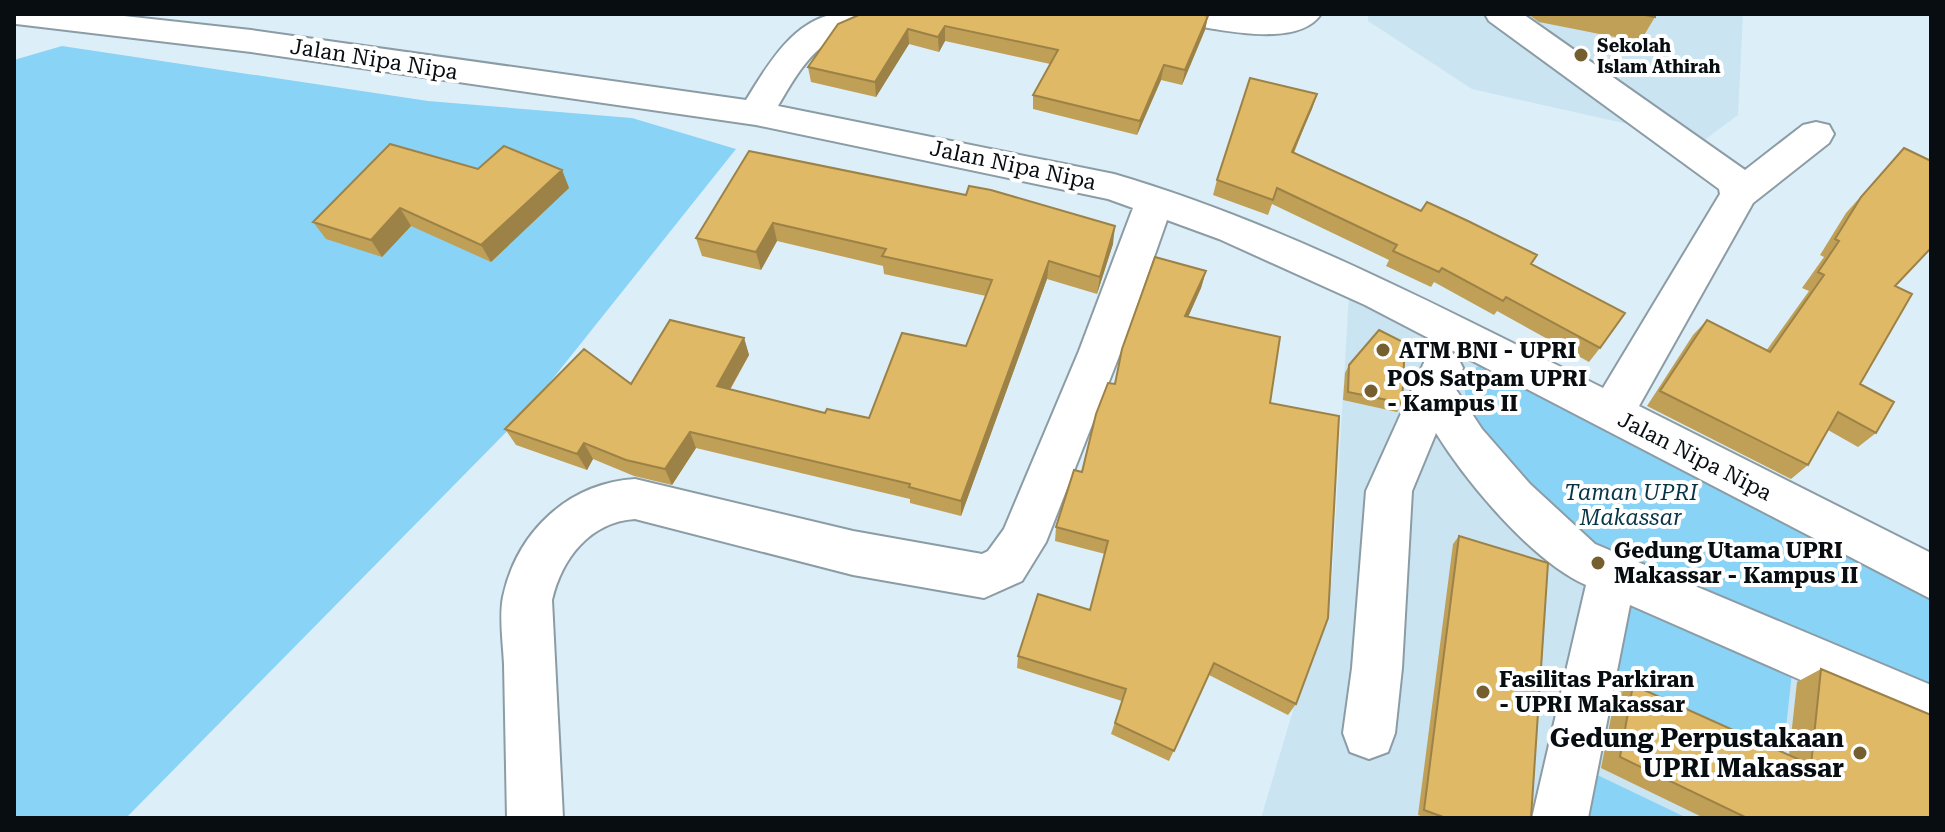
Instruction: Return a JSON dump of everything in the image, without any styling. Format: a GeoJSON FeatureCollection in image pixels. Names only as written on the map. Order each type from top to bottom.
{"type":"FeatureCollection","features":[{"type":"Feature","properties":{"kind":"street","name":"Jalan Nipa Nipa"},"geometry":{"type":"LineString","coordinates":[[16,14],[251,41],[756,113],[1072,177],[1155,200],[1304,258],[1457,333],[1931,577]]}},
{"type":"Feature","properties":{"kind":"street"},"geometry":{"type":"LineString","coordinates":[[756,113],[786,63],[818,33],[862,14]]}},
{"type":"Feature","properties":{"kind":"street"},"geometry":{"type":"LineString","coordinates":[[1184,14],[1259,26],[1287,23],[1305,14]]}},
{"type":"Feature","properties":{"kind":"street"},"geometry":{"type":"LineString","coordinates":[[1501,14],[1689,151],[1727,174],[1737,185],[1739,194]]}},
{"type":"Feature","properties":{"kind":"street"},"geometry":{"type":"LineString","coordinates":[[1612,413],[1739,194],[1816,134]]}},
{"type":"Feature","properties":{"kind":"street"},"geometry":{"type":"LineString","coordinates":[[535,818],[527,600],[530,580],[570,522],[598,505],[617,498],[635,499],[853,553],[984,576],[997,571],[1022,542],[1028,529],[1100,351],[1155,200]]}},
{"type":"Feature","properties":{"kind":"street"},"geometry":{"type":"LineString","coordinates":[[1369,733],[1377,668],[1389,491],[1457,333]]}},
{"type":"Feature","properties":{"kind":"street"},"geometry":{"type":"LineString","coordinates":[[1433,390],[1466,442],[1514,498],[1569,552],[1612,576],[1931,711]]}},
{"type":"Feature","properties":{"kind":"street"},"geometry":{"type":"LineString","coordinates":[[1560,818],[1612,576]]}},
{"type":"Feature","properties":{"kind":"shaded area","name":"Sekolah Islam Athirah"},"geometry":{"type":"Polygon","coordinates":[[[1368,14],[1743,14],[1738,115],[1703,141],[1472,89],[1368,21],[1368,14]]]}},
{"type":"Feature","properties":{"kind":"shaded area","name":"Gedung Utama UPRI Makassar - Kampus II"},"geometry":{"type":"Polygon","coordinates":[[[1349,294],[1698,477],[1931,818],[1261,818],[1332,579],[1349,294]]]}},
{"type":"Feature","properties":{"kind":"green space"},"geometry":{"type":"Polygon","coordinates":[[[62,46],[428,101],[632,118],[736,149],[527,411],[126,818],[14,818],[14,60],[62,46]]]}},
{"type":"Feature","properties":{"kind":"green space","name":"Taman UPRI Makassar"},"geometry":{"type":"Polygon","coordinates":[[[1484,362],[1931,598],[1931,692],[1597,550],[1520,476],[1482,429],[1465,391],[1469,373],[1484,362]]]}},
{"type":"Feature","properties":{"kind":"green space"},"geometry":{"type":"Polygon","coordinates":[[[1627,601],[1792,672],[1782,766],[1608,687],[1627,601]]]}},
{"type":"Feature","properties":{"kind":"green space"},"geometry":{"type":"Polygon","coordinates":[[[1589,771],[1687,818],[1578,818],[1589,771]]]}},
{"type":"Feature","properties":{"kind":"building"},"geometry":{"type":"Polygon","coordinates":[[[861,14],[1208,16],[1185,70],[1164,65],[1140,121],[1033,95],[1058,50],[945,26],[938,37],[908,29],[875,82],[808,67],[838,24],[861,14]]]}},
{"type":"Feature","properties":{"kind":"building"},"geometry":{"type":"Polygon","coordinates":[[[1250,78],[1317,94],[1292,152],[1421,211],[1427,202],[1468,221],[1537,255],[1531,264],[1625,313],[1600,348],[1506,297],[1503,301],[1442,268],[1439,272],[1393,251],[1397,245],[1277,188],[1273,200],[1217,180],[1250,78]]]}},
{"type":"Feature","properties":{"kind":"building"},"geometry":{"type":"Polygon","coordinates":[[[390,144],[478,169],[504,146],[562,170],[481,245],[400,208],[371,240],[313,222],[390,144]]]}},
{"type":"Feature","properties":{"kind":"building"},"geometry":{"type":"Polygon","coordinates":[[[1904,148],[1931,161],[1931,248],[1895,286],[1912,294],[1860,384],[1894,402],[1876,433],[1838,412],[1808,465],[1660,391],[1707,320],[1770,352],[1824,275],[1818,272],[1839,241],[1835,239],[1861,197],[1904,148]]]}},
{"type":"Feature","properties":{"kind":"building"},"geometry":{"type":"Polygon","coordinates":[[[749,151],[966,195],[969,186],[991,190],[1115,226],[1100,277],[1049,261],[961,501],[909,487],[910,484],[690,432],[665,469],[626,460],[584,443],[577,454],[505,429],[584,349],[631,384],[670,320],[744,338],[717,386],[825,413],[827,409],[869,418],[902,333],[966,346],[992,280],[882,256],[886,249],[773,223],[756,252],[696,238],[749,151]]]}},
{"type":"Feature","properties":{"kind":"building"},"geometry":{"type":"Polygon","coordinates":[[[1155,257],[1206,271],[1185,316],[1280,337],[1270,403],[1339,416],[1328,618],[1296,704],[1214,663],[1174,751],[1115,723],[1126,689],[1018,656],[1038,594],[1090,610],[1108,541],[1056,527],[1074,470],[1082,472],[1096,414],[1108,383],[1115,384],[1122,349],[1155,257]]]}},
{"type":"Feature","properties":{"kind":"building"},"geometry":{"type":"Polygon","coordinates":[[[1379,330],[1405,343],[1402,403],[1348,392],[1349,365],[1379,330]]]}},
{"type":"Feature","properties":{"kind":"building","name":"Fasilitas Parkiran - UPRI Makassar"},"geometry":{"type":"Polygon","coordinates":[[[1459,536],[1548,563],[1531,818],[1446,818],[1424,810],[1459,536]]]}},
{"type":"Feature","properties":{"kind":"building"},"geometry":{"type":"Polygon","coordinates":[[[1821,669],[1931,715],[1931,818],[1747,818],[1620,757],[1633,685],[1811,765],[1821,669]]]}},
{"type":"Feature","properties":{"kind":"place","name":"Sekolah Islam Athirah"},"geometry":{"type":"Point","coordinates":[1581,55]}},
{"type":"Feature","properties":{"kind":"place","name":"ATM BNI - UPRI"},"geometry":{"type":"Point","coordinates":[1383,350]}},
{"type":"Feature","properties":{"kind":"place","name":"POS Satpam UPRI - Kampus II"},"geometry":{"type":"Point","coordinates":[1371,391]}},
{"type":"Feature","properties":{"kind":"place","name":"Gedung Utama UPRI Makassar - Kampus II"},"geometry":{"type":"Point","coordinates":[1598,563]}},
{"type":"Feature","properties":{"kind":"place","name":"Fasilitas Parkiran - UPRI Makassar"},"geometry":{"type":"Point","coordinates":[1483,692]}},
{"type":"Feature","properties":{"kind":"place","name":"Gedung Perpustakaan UPRI Makassar"},"geometry":{"type":"Point","coordinates":[1860,753]}}]}
